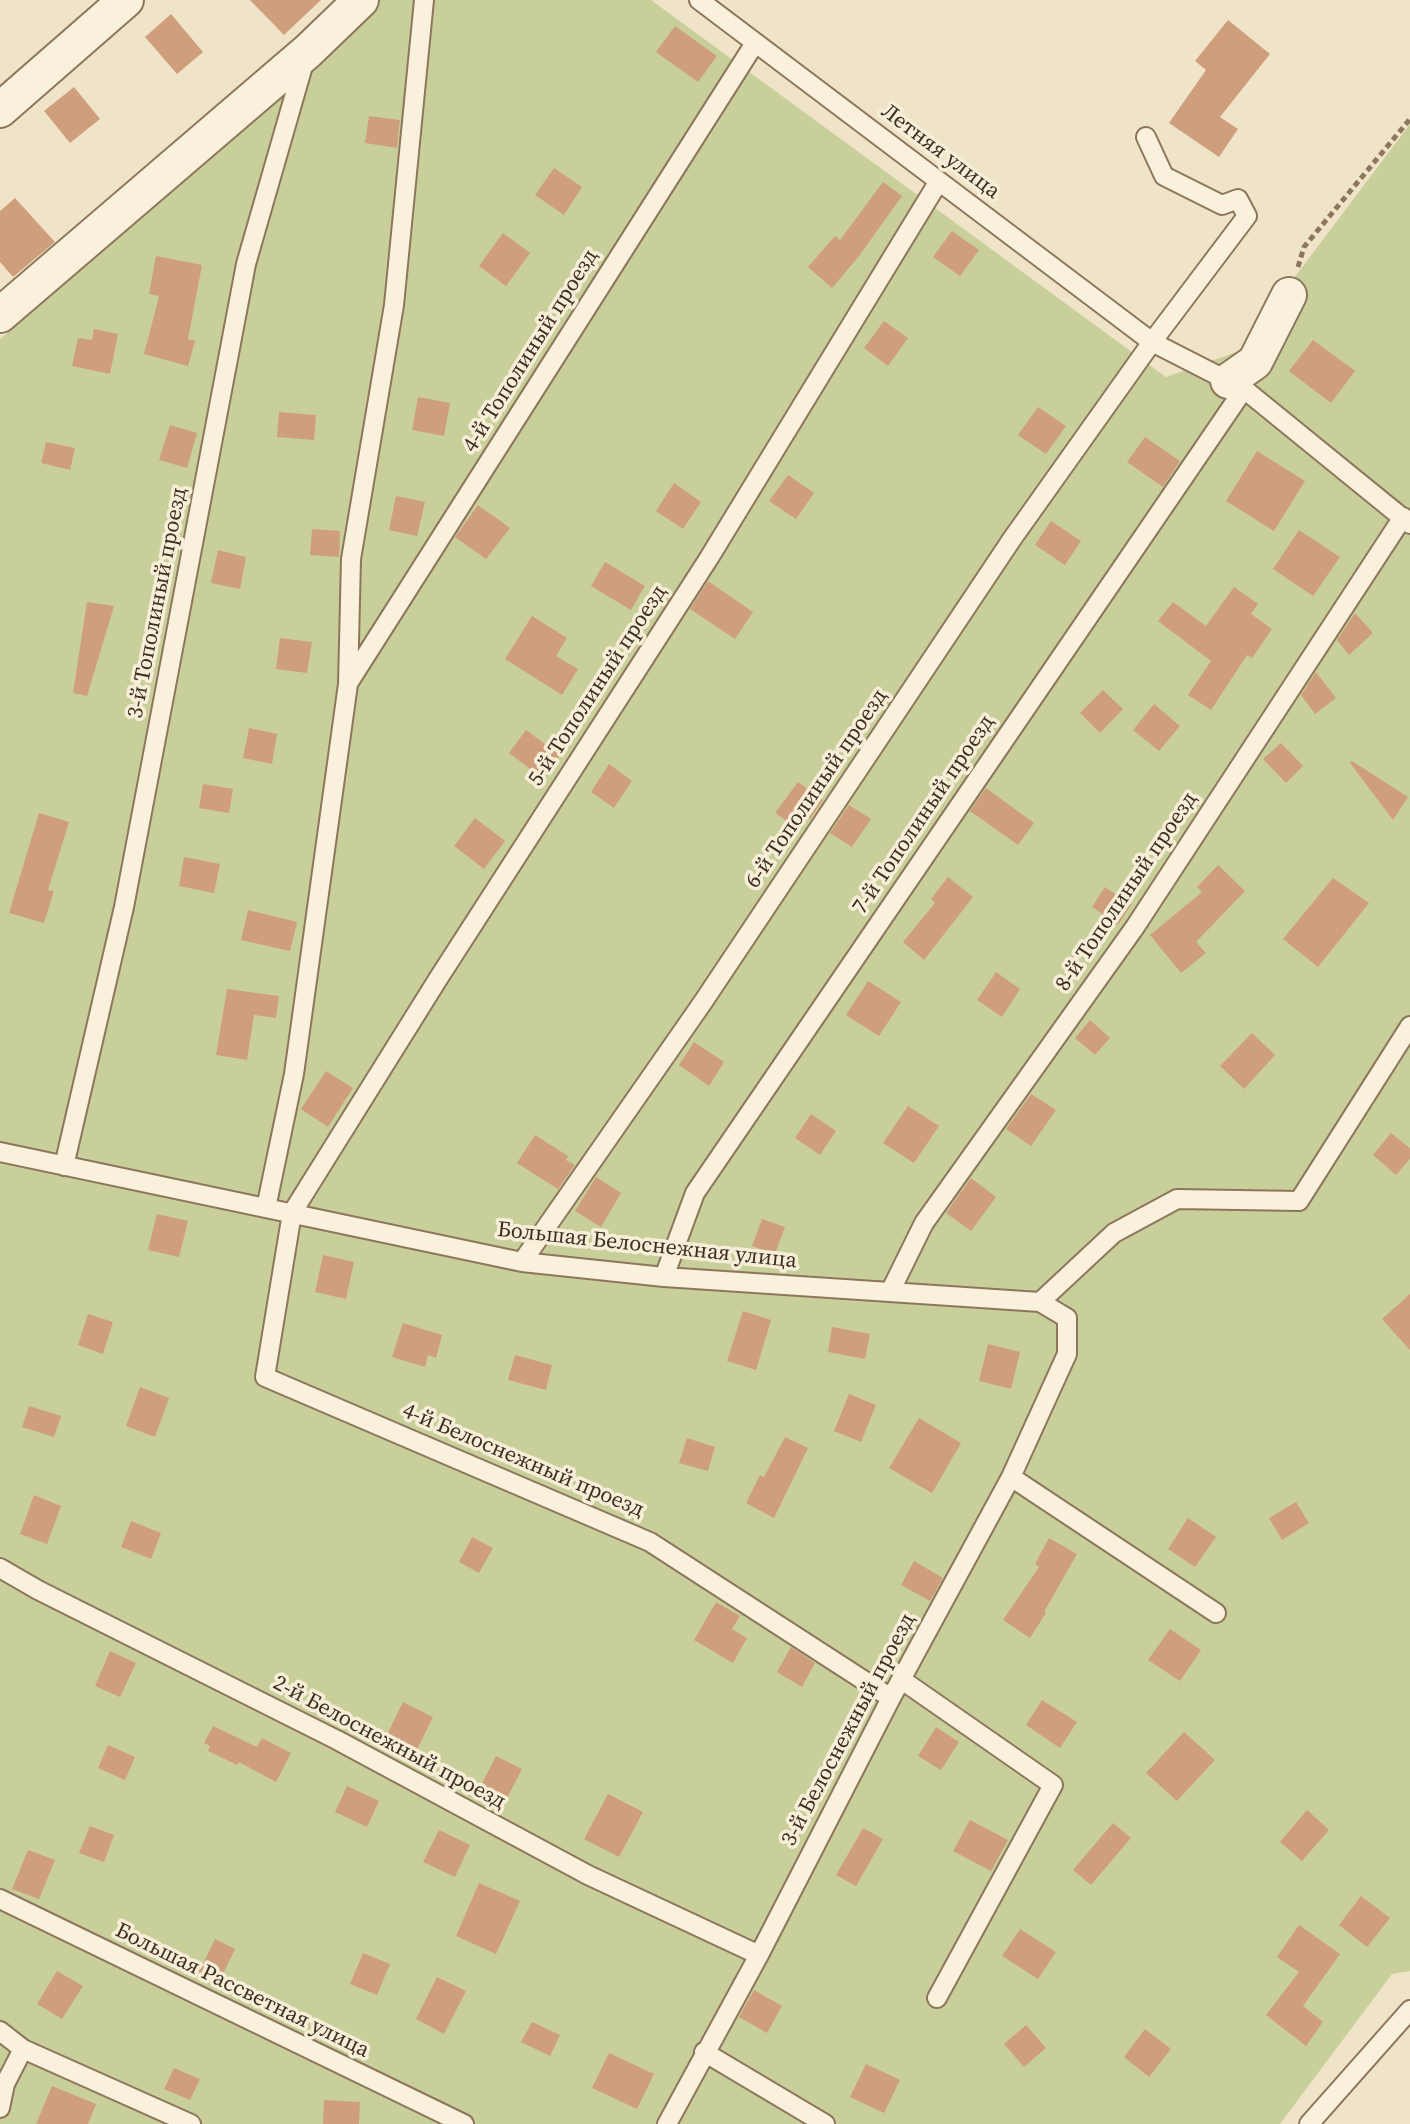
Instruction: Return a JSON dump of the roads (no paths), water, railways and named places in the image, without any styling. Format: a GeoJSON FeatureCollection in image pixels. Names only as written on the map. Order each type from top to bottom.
{"type":"FeatureCollection","features":[{"type":"Feature","properties":{"kind":"street"},"geometry":{"type":"LineString","coordinates":[[0,110],[126,0]]}},
{"type":"Feature","properties":{"kind":"street"},"geometry":{"type":"LineString","coordinates":[[0,315],[308,51],[361,0]]}},
{"type":"Feature","properties":{"kind":"street"},"geometry":{"type":"LineString","coordinates":[[1236,385],[1255,362],[1289,295]]}},
{"type":"Feature","properties":{"kind":"lane"},"geometry":{"type":"LineString","coordinates":[[266,1208],[294,1074],[348,684],[351,559],[394,305],[424,0]]}},
{"type":"Feature","properties":{"kind":"lane","name":"Летняя улица"},"geometry":{"type":"LineString","coordinates":[[699,0],[1152,342],[1236,385],[1406,520]]}},
{"type":"Feature","properties":{"kind":"lane","name":"4-й Тополиный проезд"},"geometry":{"type":"LineString","coordinates":[[348,684],[755,43]]}},
{"type":"Feature","properties":{"kind":"lane","name":"3-й Тополиный проезд"},"geometry":{"type":"LineString","coordinates":[[64,1166],[124,907],[246,264],[308,51]]}},
{"type":"Feature","properties":{"kind":"lane","name":"6-й Тополиный проезд"},"geometry":{"type":"LineString","coordinates":[[522,1262],[703,1002],[1012,539],[1152,342],[1247,216],[1238,199],[1222,205],[1164,176],[1146,137]]}},
{"type":"Feature","properties":{"kind":"lane","name":"5-й Тополиный проезд"},"geometry":{"type":"LineString","coordinates":[[292,1213],[438,979],[709,558],[939,181]]}},
{"type":"Feature","properties":{"kind":"lane","name":"7-й Тополиный проезд"},"geometry":{"type":"LineString","coordinates":[[664,1277],[695,1193],[1236,385]]}},
{"type":"Feature","properties":{"kind":"lane","name":"8-й Тополиный проезд"},"geometry":{"type":"LineString","coordinates":[[890,1292],[924,1223],[1135,927],[1406,520]]}},
{"type":"Feature","properties":{"kind":"lane"},"geometry":{"type":"LineString","coordinates":[[1040,1302],[1114,1233],[1177,1199],[1299,1201],[1410,1026]]}},
{"type":"Feature","properties":{"kind":"lane","name":"Большая Белоснежная улица"},"geometry":{"type":"LineString","coordinates":[[0,1152],[522,1262],[664,1277],[1040,1302]]}},
{"type":"Feature","properties":{"kind":"lane","name":"4-й Белоснежный проезд"},"geometry":{"type":"LineString","coordinates":[[292,1213],[265,1377],[650,1542],[891,1698]]}},
{"type":"Feature","properties":{"kind":"lane","name":"3-й Белоснежный проезд"},"geometry":{"type":"LineString","coordinates":[[667,2124],[1011,1477],[1067,1354],[1067,1318],[1040,1302]]}},
{"type":"Feature","properties":{"kind":"lane"},"geometry":{"type":"LineString","coordinates":[[1011,1477],[1216,1613]]}},
{"type":"Feature","properties":{"kind":"lane","name":"2-й Белоснежный проезд"},"geometry":{"type":"LineString","coordinates":[[0,1568],[337,1740],[588,1875],[759,1955]]}},
{"type":"Feature","properties":{"kind":"lane"},"geometry":{"type":"LineString","coordinates":[[902,1680],[1053,1785],[937,1998]]}},
{"type":"Feature","properties":{"kind":"lane","name":"Большая Рассветная улица"},"geometry":{"type":"LineString","coordinates":[[0,1899],[464,2124]]}},
{"type":"Feature","properties":{"kind":"lane"},"geometry":{"type":"LineString","coordinates":[[1309,2124],[1410,2010]]}},
{"type":"Feature","properties":{"kind":"lane"},"geometry":{"type":"LineString","coordinates":[[0,2031],[23,2049],[191,2124]]}},
{"type":"Feature","properties":{"kind":"lane"},"geometry":{"type":"LineString","coordinates":[[0,2108],[5,2084],[23,2049]]}},
{"type":"Feature","properties":{"kind":"lane"},"geometry":{"type":"LineString","coordinates":[[704,2052],[825,2124]]}}]}
